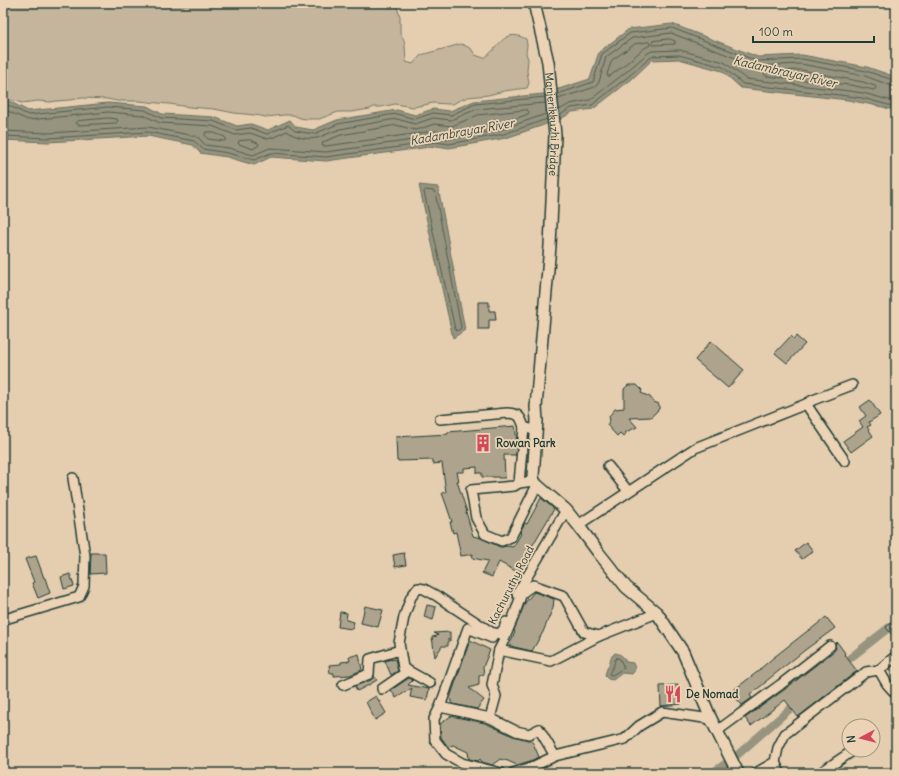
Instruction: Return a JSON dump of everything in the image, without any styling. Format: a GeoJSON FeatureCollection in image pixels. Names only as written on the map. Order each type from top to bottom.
{"type":"FeatureCollection","features":[{"type":"Feature","properties":{"kind":"main road","name":"Manjerikkuzhi Bridge"},"geometry":{"type":"LineString","coordinates":[[534,3],[548,62],[555,135],[550,246],[536,406],[533,476],[535,483]]}},
{"type":"Feature","properties":{"kind":"main road"},"geometry":{"type":"LineString","coordinates":[[535,483],[566,510],[626,588],[656,613],[683,652],[710,719],[734,765]]}},
{"type":"Feature","properties":{"kind":"street"},"geometry":{"type":"LineString","coordinates":[[578,524],[694,448],[852,385]]}},
{"type":"Feature","properties":{"kind":"street"},"geometry":{"type":"LineString","coordinates":[[806,404],[845,461]]}},
{"type":"Feature","properties":{"kind":"street"},"geometry":{"type":"LineString","coordinates":[[440,419],[507,413],[516,414],[520,417],[524,427],[519,483]]}},
{"type":"Feature","properties":{"kind":"street"},"geometry":{"type":"LineString","coordinates":[[524,427],[536,431]]}},
{"type":"Feature","properties":{"kind":"street"},"geometry":{"type":"LineString","coordinates":[[608,466],[628,491]]}},
{"type":"Feature","properties":{"kind":"street"},"geometry":{"type":"LineString","coordinates":[[3,619],[5,620],[79,596],[84,586],[85,556],[73,478]]}},
{"type":"Feature","properties":{"kind":"street"},"geometry":{"type":"LineString","coordinates":[[519,483],[535,483],[511,537],[502,541],[485,534],[476,518],[471,490],[513,486],[519,483]]}},
{"type":"Feature","properties":{"kind":"street","name":"Kachuruthy Road"},"geometry":{"type":"LineString","coordinates":[[408,671],[403,668],[399,643],[404,617],[411,597],[418,588],[424,589],[437,596],[490,632],[499,634],[504,629],[516,596],[566,510]]}},
{"type":"Feature","properties":{"kind":"street"},"geometry":{"type":"LineString","coordinates":[[490,718],[496,696],[492,685],[501,646],[522,593],[533,585],[564,596],[584,632],[599,636]]}},
{"type":"Feature","properties":{"kind":"street"},"geometry":{"type":"LineString","coordinates":[[501,773],[462,763],[446,754],[435,740],[434,719],[440,707],[468,628],[501,646],[551,661],[599,636],[656,613]]}},
{"type":"Feature","properties":{"kind":"street"},"geometry":{"type":"LineString","coordinates":[[717,731],[830,646]]}},
{"type":"Feature","properties":{"kind":"street"},"geometry":{"type":"LineString","coordinates":[[343,685],[369,674],[370,659],[400,650]]}},
{"type":"Feature","properties":{"kind":"street"},"geometry":{"type":"LineString","coordinates":[[780,773],[775,762],[778,748],[785,734],[866,672],[879,670],[896,656]]}},
{"type":"Feature","properties":{"kind":"street"},"geometry":{"type":"LineString","coordinates":[[879,670],[887,684],[896,694]]}},
{"type":"Feature","properties":{"kind":"street"},"geometry":{"type":"LineString","coordinates":[[382,689],[408,671],[430,683]]}},
{"type":"Feature","properties":{"kind":"street"},"geometry":{"type":"LineString","coordinates":[[440,707],[490,718],[516,731],[529,734],[539,729],[555,756]]}},
{"type":"Feature","properties":{"kind":"street"},"geometry":{"type":"LineString","coordinates":[[513,773],[532,767],[555,756],[625,739],[640,726],[662,712],[710,719]]}},
{"type":"Feature","properties":{"kind":"street"},"geometry":{"type":"LineString","coordinates":[[820,773],[842,758]]}},
{"type":"Feature","properties":{"kind":"street"},"geometry":{"type":"LineString","coordinates":[[756,773],[775,762]]}},
{"type":"Feature","properties":{"kind":"shaded area"},"geometry":{"type":"Polygon","coordinates":[[[3,3],[396,3],[400,17],[400,33],[404,40],[406,62],[413,64],[421,55],[461,44],[472,50],[475,55],[484,58],[502,40],[507,37],[518,36],[526,39],[529,83],[527,88],[468,97],[453,104],[433,103],[413,107],[395,104],[351,112],[338,112],[319,119],[306,119],[293,115],[266,117],[214,109],[107,99],[82,98],[51,102],[37,101],[22,103],[3,98],[3,3]]]}},
{"type":"Feature","properties":{"kind":"water","name":"Kadambrayar River"},"geometry":{"type":"Polygon","coordinates":[[[672,24],[758,57],[802,55],[867,67],[896,77],[896,111],[848,100],[741,88],[722,71],[679,59],[652,60],[632,79],[593,109],[572,112],[561,119],[506,138],[449,148],[437,146],[326,161],[271,157],[254,165],[227,157],[200,153],[193,145],[148,136],[48,142],[3,140],[3,100],[7,100],[28,111],[108,103],[147,106],[162,114],[214,117],[237,126],[251,124],[268,130],[290,120],[296,127],[313,130],[337,120],[397,110],[415,115],[433,109],[450,111],[474,101],[543,94],[590,79],[599,52],[629,29],[672,24]]]}},
{"type":"Feature","properties":{"kind":"water"},"geometry":{"type":"Polygon","coordinates":[[[419,185],[438,187],[465,330],[453,338],[419,185]]]}},
{"type":"Feature","properties":{"kind":"water"},"geometry":{"type":"Polygon","coordinates":[[[615,653],[622,656],[626,662],[633,663],[635,669],[632,674],[622,673],[613,680],[608,679],[605,676],[611,657],[615,653]]]}},
{"type":"Feature","properties":{"kind":"building"},"geometry":{"type":"Polygon","coordinates":[[[478,302],[489,302],[489,311],[495,311],[496,320],[489,320],[489,329],[478,329],[478,302]]]}},
{"type":"Feature","properties":{"kind":"building"},"geometry":{"type":"Polygon","coordinates":[[[791,336],[794,339],[796,336],[805,344],[787,363],[775,353],[791,336]]]}},
{"type":"Feature","properties":{"kind":"building"},"geometry":{"type":"Polygon","coordinates":[[[711,341],[744,370],[728,388],[695,360],[711,341]]]}},
{"type":"Feature","properties":{"kind":"building"},"geometry":{"type":"Polygon","coordinates":[[[628,385],[637,385],[642,390],[641,393],[650,397],[654,402],[659,404],[659,409],[651,417],[629,418],[637,427],[626,432],[624,437],[620,433],[617,436],[607,425],[610,420],[609,416],[615,409],[624,408],[624,389],[628,385]]]}},
{"type":"Feature","properties":{"kind":"building"},"geometry":{"type":"Polygon","coordinates":[[[870,400],[880,415],[869,422],[871,425],[867,427],[873,436],[851,452],[843,441],[863,427],[859,421],[866,416],[860,407],[870,400]]]}},
{"type":"Feature","properties":{"kind":"building"},"geometry":{"type":"Polygon","coordinates":[[[515,426],[517,443],[516,455],[504,455],[505,478],[482,477],[482,473],[477,473],[477,467],[464,468],[464,472],[457,472],[459,481],[457,481],[473,536],[500,547],[513,547],[521,534],[521,530],[525,523],[527,524],[541,498],[554,509],[531,548],[524,561],[526,562],[519,573],[499,562],[492,577],[482,573],[488,561],[472,558],[473,554],[461,556],[456,532],[453,533],[450,522],[452,522],[442,493],[446,492],[442,463],[433,464],[433,460],[397,461],[396,437],[448,434],[448,432],[515,426]]]}},
{"type":"Feature","properties":{"kind":"building"},"geometry":{"type":"Polygon","coordinates":[[[806,542],[813,551],[802,559],[795,551],[806,542]]]}},
{"type":"Feature","properties":{"kind":"building"},"geometry":{"type":"Polygon","coordinates":[[[91,553],[105,553],[106,573],[90,574],[91,553]]]}},
{"type":"Feature","properties":{"kind":"building"},"geometry":{"type":"Polygon","coordinates":[[[404,553],[406,565],[395,567],[393,555],[404,553]]]}},
{"type":"Feature","properties":{"kind":"building"},"geometry":{"type":"Polygon","coordinates":[[[36,556],[50,593],[38,598],[32,583],[34,582],[25,559],[36,556]]]}},
{"type":"Feature","properties":{"kind":"building"},"geometry":{"type":"Polygon","coordinates":[[[70,574],[74,586],[64,589],[61,577],[70,574]]]}},
{"type":"Feature","properties":{"kind":"building"},"geometry":{"type":"Polygon","coordinates":[[[534,592],[554,599],[553,608],[543,632],[532,651],[509,645],[525,603],[534,592]]]}},
{"type":"Feature","properties":{"kind":"building"},"geometry":{"type":"Polygon","coordinates":[[[427,605],[436,607],[433,620],[424,617],[427,605]]]}},
{"type":"Feature","properties":{"kind":"building"},"geometry":{"type":"Polygon","coordinates":[[[365,606],[383,610],[378,627],[361,623],[365,606]]]}},
{"type":"Feature","properties":{"kind":"building"},"geometry":{"type":"Polygon","coordinates":[[[340,612],[347,613],[346,620],[354,622],[352,629],[338,627],[340,612]]]}},
{"type":"Feature","properties":{"kind":"building"},"geometry":{"type":"Polygon","coordinates":[[[826,617],[835,628],[765,682],[750,695],[752,698],[742,705],[731,692],[826,617]]]}},
{"type":"Feature","properties":{"kind":"building"},"geometry":{"type":"Polygon","coordinates":[[[896,619],[896,631],[892,635],[886,627],[896,619]]]}},
{"type":"Feature","properties":{"kind":"building"},"geometry":{"type":"Polygon","coordinates":[[[450,632],[450,641],[448,639],[448,646],[442,646],[435,657],[432,637],[438,635],[434,633],[450,632]]]}},
{"type":"Feature","properties":{"kind":"building"},"geometry":{"type":"Polygon","coordinates":[[[470,640],[490,650],[483,667],[484,674],[479,676],[479,685],[469,688],[484,700],[477,709],[453,704],[450,698],[470,640]]]}},
{"type":"Feature","properties":{"kind":"building"},"geometry":{"type":"Polygon","coordinates":[[[837,642],[857,671],[798,717],[785,700],[751,726],[745,718],[834,651],[836,648],[835,644],[837,642]]]}},
{"type":"Feature","properties":{"kind":"building"},"geometry":{"type":"Polygon","coordinates":[[[359,654],[362,670],[350,675],[334,676],[334,673],[330,673],[329,665],[341,664],[341,662],[350,661],[349,657],[359,654]]]}},
{"type":"Feature","properties":{"kind":"building"},"geometry":{"type":"Polygon","coordinates":[[[395,659],[398,671],[391,675],[385,661],[395,659]]]}},
{"type":"Feature","properties":{"kind":"building"},"geometry":{"type":"Polygon","coordinates":[[[374,676],[377,680],[357,691],[355,686],[371,680],[374,676]]]}},
{"type":"Feature","properties":{"kind":"building"},"geometry":{"type":"Polygon","coordinates":[[[409,678],[413,680],[408,685],[429,689],[427,700],[410,697],[412,688],[396,698],[391,690],[409,678]]]}},
{"type":"Feature","properties":{"kind":"building"},"geometry":{"type":"Polygon","coordinates":[[[679,685],[681,704],[661,706],[660,686],[679,685]]]}},
{"type":"Feature","properties":{"kind":"building"},"geometry":{"type":"Polygon","coordinates":[[[376,696],[386,713],[375,720],[366,702],[376,696]]]}},
{"type":"Feature","properties":{"kind":"building"},"geometry":{"type":"Polygon","coordinates":[[[451,716],[485,723],[513,736],[530,740],[533,743],[539,757],[517,765],[500,759],[492,765],[482,762],[480,759],[478,761],[469,759],[468,752],[453,745],[448,747],[441,737],[440,724],[451,716]]]}},
{"type":"Feature","properties":{"kind":"waterway"},"geometry":{"type":"LineString","coordinates":[[840,666],[896,622]]}},
{"type":"Feature","properties":{"kind":"waterway"},"geometry":{"type":"LineString","coordinates":[[712,773],[735,757],[799,701]]}},
{"type":"Feature","properties":{"kind":"place","name":"Rowan Park"},"geometry":{"type":"Point","coordinates":[483,443]}},
{"type":"Feature","properties":{"kind":"place","name":"De Nomad"},"geometry":{"type":"Point","coordinates":[673,694]}}]}
